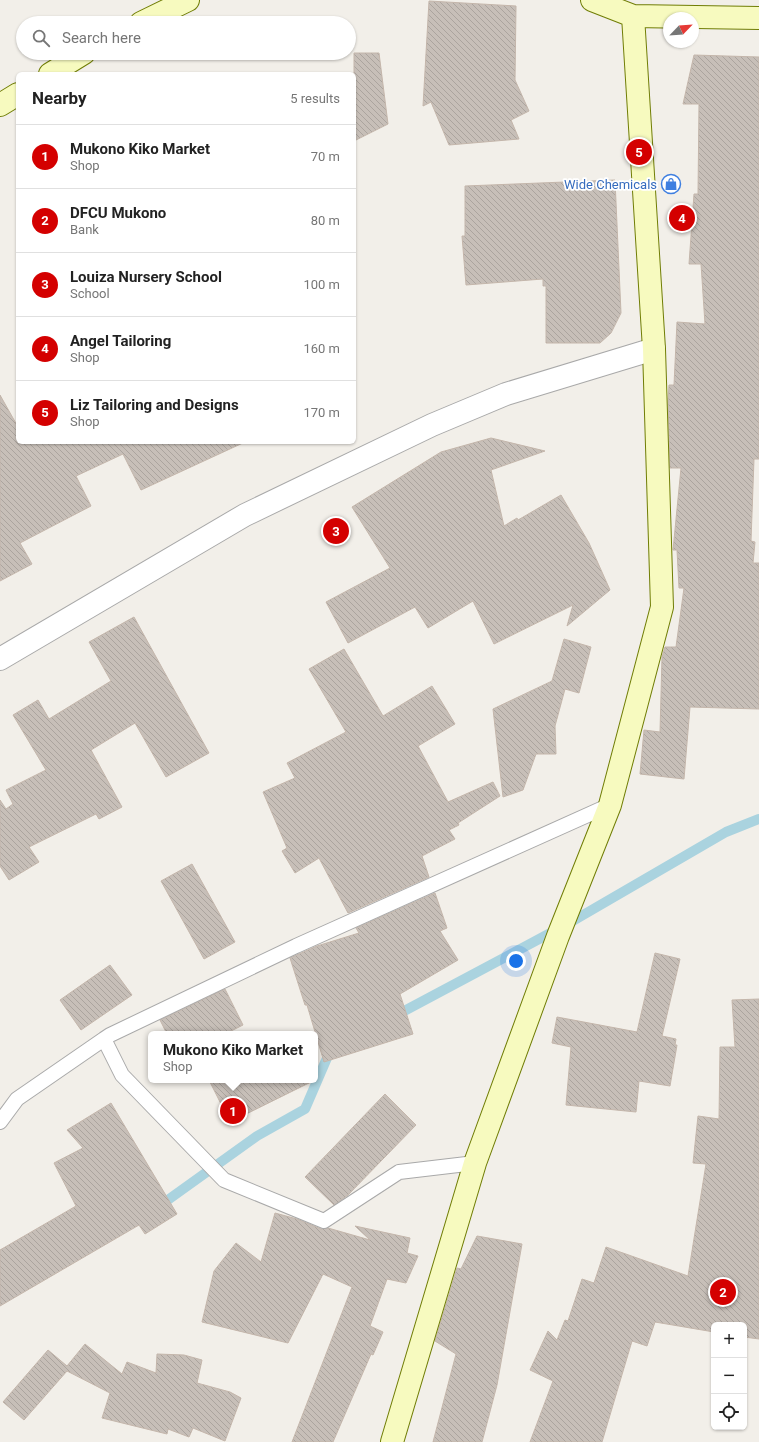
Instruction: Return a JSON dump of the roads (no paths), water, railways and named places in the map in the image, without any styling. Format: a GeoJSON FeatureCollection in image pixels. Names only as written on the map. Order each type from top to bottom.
{"type":"FeatureCollection","features":[{"type":"Feature","properties":{"kind":"street"},"geometry":{"type":"LineString","coordinates":[[155,16],[188,0]]}},
{"type":"Feature","properties":{"kind":"street"},"geometry":{"type":"LineString","coordinates":[[592,0],[633,16],[759,18]]}},
{"type":"Feature","properties":{"kind":"street"},"geometry":{"type":"LineString","coordinates":[[392,1442],[475,1163],[558,936],[610,805],[662,607],[654,349],[633,16]]}},
{"type":"Feature","properties":{"kind":"street"},"geometry":{"type":"LineString","coordinates":[[53,72],[73,60]]}},
{"type":"Feature","properties":{"kind":"street"},"geometry":{"type":"LineString","coordinates":[[0,104],[16,95]]}},
{"type":"Feature","properties":{"kind":"street"},"geometry":{"type":"LineString","coordinates":[[0,659],[245,515],[432,425],[506,394],[654,349]]}},
{"type":"Feature","properties":{"kind":"lane"},"geometry":{"type":"LineString","coordinates":[[0,1122],[17,1099],[110,1035],[296,946],[610,805]]}},
{"type":"Feature","properties":{"kind":"lane"},"geometry":{"type":"LineString","coordinates":[[104,1040],[122,1075],[224,1180],[324,1221],[399,1172],[475,1163]]}},
{"type":"Feature","properties":{"kind":"waterway"},"geometry":{"type":"LineString","coordinates":[[393,1017],[571,922],[726,832],[759,819]]}},
{"type":"Feature","properties":{"kind":"waterway"},"geometry":{"type":"LineString","coordinates":[[318,1079],[330,1051]]}},
{"type":"Feature","properties":{"kind":"waterway"},"geometry":{"type":"LineString","coordinates":[[158,1207],[257,1136],[305,1109],[316,1083]]}},
{"type":"Feature","properties":{"kind":"place","name":"Liz Tailoring and Designs"},"geometry":{"type":"Point","coordinates":[639,152]}},
{"type":"Feature","properties":{"kind":"place","name":"Wide Chemicals"},"geometry":{"type":"Point","coordinates":[671,184]}},
{"type":"Feature","properties":{"kind":"place","name":"Angel Tailoring"},"geometry":{"type":"Point","coordinates":[682,218]}},
{"type":"Feature","properties":{"kind":"place","name":"Louiza Nursery School"},"geometry":{"type":"Point","coordinates":[336,531]}},
{"type":"Feature","properties":{"kind":"place","name":"Mukono Kiko Market"},"geometry":{"type":"Point","coordinates":[233,1111]}},
{"type":"Feature","properties":{"kind":"place","name":"DFCU Mukono"},"geometry":{"type":"Point","coordinates":[723,1292]}}]}
